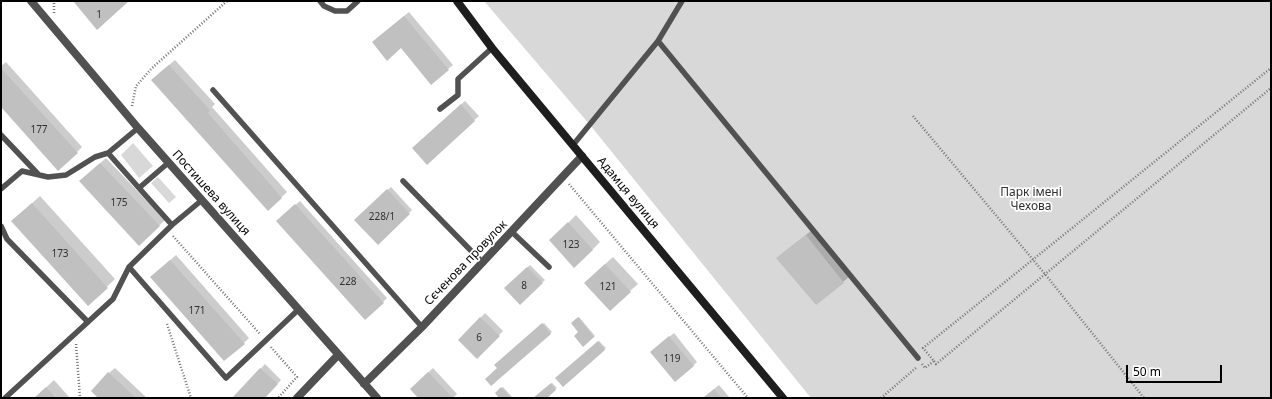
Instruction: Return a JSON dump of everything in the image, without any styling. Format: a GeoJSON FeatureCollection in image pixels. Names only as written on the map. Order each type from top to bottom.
{"type":"FeatureCollection","features":[{"type":"Feature","properties":{"kind":"street","name":"Постишева вулиця"},"geometry":{"type":"LineString","coordinates":[[31,1],[168,163],[377,398]]}},
{"type":"Feature","properties":{"kind":"street","name":"Адамця вулиця"},"geometry":{"type":"LineString","coordinates":[[458,1],[492,48],[783,398]]}},
{"type":"Feature","properties":{"kind":"street","name":"Сєченова провулок"},"geometry":{"type":"LineString","coordinates":[[364,384],[422,327],[582,156]]}},
{"type":"Feature","properties":{"kind":"street"},"geometry":{"type":"LineString","coordinates":[[297,398],[338,355]]}},
{"type":"Feature","properties":{"kind":"lane"},"geometry":{"type":"LineString","coordinates":[[320,1],[324,6],[335,12],[347,11],[358,1]]}},
{"type":"Feature","properties":{"kind":"lane"},"geometry":{"type":"LineString","coordinates":[[573,145],[658,41],[682,1]]}},
{"type":"Feature","properties":{"kind":"lane"},"geometry":{"type":"LineString","coordinates":[[658,41],[918,358]]}},
{"type":"Feature","properties":{"kind":"lane"},"geometry":{"type":"LineString","coordinates":[[440,109],[458,95],[458,79],[492,48]]}},
{"type":"Feature","properties":{"kind":"lane"},"geometry":{"type":"LineString","coordinates":[[213,90],[422,327]]}},
{"type":"Feature","properties":{"kind":"lane"},"geometry":{"type":"LineString","coordinates":[[1,189],[22,171],[48,176],[66,175],[95,157],[108,153],[138,128]]}},
{"type":"Feature","properties":{"kind":"lane"},"geometry":{"type":"LineString","coordinates":[[1,135],[38,174]]}},
{"type":"Feature","properties":{"kind":"lane"},"geometry":{"type":"LineString","coordinates":[[108,153],[139,188],[170,227]]}},
{"type":"Feature","properties":{"kind":"lane"},"geometry":{"type":"LineString","coordinates":[[139,188],[168,163]]}},
{"type":"Feature","properties":{"kind":"lane"},"geometry":{"type":"LineString","coordinates":[[403,180],[483,263]]}},
{"type":"Feature","properties":{"kind":"lane"},"geometry":{"type":"LineString","coordinates":[[5,398],[113,299],[129,268],[170,227],[202,200]]}},
{"type":"Feature","properties":{"kind":"lane"},"geometry":{"type":"LineString","coordinates":[[1,226],[7,239],[88,322]]}},
{"type":"Feature","properties":{"kind":"lane"},"geometry":{"type":"LineString","coordinates":[[512,232],[549,267]]}},
{"type":"Feature","properties":{"kind":"lane"},"geometry":{"type":"LineString","coordinates":[[129,268],[226,378],[299,309]]}},
{"type":"Feature","properties":{"kind":"path"},"geometry":{"type":"LineString","coordinates":[[130,118],[136,86],[151,69],[227,1]]}},
{"type":"Feature","properties":{"kind":"path"},"geometry":{"type":"LineString","coordinates":[[1271,68],[923,348],[936,364],[1271,88]]}},
{"type":"Feature","properties":{"kind":"path"},"geometry":{"type":"LineString","coordinates":[[913,116],[1045,274],[1144,398]]}},
{"type":"Feature","properties":{"kind":"path"},"geometry":{"type":"LineString","coordinates":[[563,177],[748,398]]}},
{"type":"Feature","properties":{"kind":"path"},"geometry":{"type":"LineString","coordinates":[[170,227],[297,377],[278,398]]}},
{"type":"Feature","properties":{"kind":"path"},"geometry":{"type":"LineString","coordinates":[[161,305],[191,398]]}},
{"type":"Feature","properties":{"kind":"path"},"geometry":{"type":"LineString","coordinates":[[76,333],[80,398]]}},
{"type":"Feature","properties":{"kind":"path"},"geometry":{"type":"LineString","coordinates":[[881,398],[922,363],[925,368],[934,361]]}},
{"type":"Feature","properties":{"kind":"green space","name":"Парк імені Чехова"},"geometry":{"type":"Polygon","coordinates":[[[484,1],[1271,1],[1271,398],[811,398],[590,125],[484,1]]]}},
{"type":"Feature","properties":{"kind":"green space"},"geometry":{"type":"Polygon","coordinates":[[[133,143],[153,166],[139,178],[121,155],[133,143]]]}},
{"type":"Feature","properties":{"kind":"green space"},"geometry":{"type":"Polygon","coordinates":[[[158,177],[176,197],[169,203],[151,183],[158,177]]]}},
{"type":"Feature","properties":{"kind":"building"},"geometry":{"type":"Polygon","coordinates":[[[73,1],[129,1],[97,30],[73,1]]]}},
{"type":"Feature","properties":{"kind":"building"},"geometry":{"type":"Polygon","coordinates":[[[404,16],[449,70],[431,85],[401,48],[387,61],[372,42],[404,16]]]}},
{"type":"Feature","properties":{"kind":"building"},"geometry":{"type":"Polygon","coordinates":[[[169,65],[210,110],[208,113],[282,198],[268,211],[151,80],[169,65]]]}},
{"type":"Feature","properties":{"kind":"building"},"geometry":{"type":"Polygon","coordinates":[[[1,68],[78,153],[58,171],[1,107],[1,68]]]}},
{"type":"Feature","properties":{"kind":"building"},"geometry":{"type":"Polygon","coordinates":[[[461,104],[475,121],[427,165],[412,148],[461,104]]]}},
{"type":"Feature","properties":{"kind":"building"},"geometry":{"type":"Polygon","coordinates":[[[100,163],[160,226],[139,246],[79,181],[100,163]]]}},
{"type":"Feature","properties":{"kind":"building"},"geometry":{"type":"Polygon","coordinates":[[[387,189],[410,214],[378,245],[354,220],[387,189]]]}},
{"type":"Feature","properties":{"kind":"building"},"geometry":{"type":"Polygon","coordinates":[[[32,203],[108,288],[88,306],[11,221],[32,203]]]}},
{"type":"Feature","properties":{"kind":"building"},"geometry":{"type":"Polygon","coordinates":[[[295,204],[384,303],[365,320],[276,221],[295,204]]]}},
{"type":"Feature","properties":{"kind":"building"},"geometry":{"type":"Polygon","coordinates":[[[568,222],[593,250],[574,268],[549,240],[568,222]]]}},
{"type":"Feature","properties":{"kind":"building"},"geometry":{"type":"Polygon","coordinates":[[[806,235],[844,283],[816,305],[776,258],[806,235]]]}},
{"type":"Feature","properties":{"kind":"building"},"geometry":{"type":"Polygon","coordinates":[[[170,260],[245,344],[224,361],[150,277],[170,260]]]}},
{"type":"Feature","properties":{"kind":"building"},"geometry":{"type":"Polygon","coordinates":[[[605,264],[631,292],[610,311],[584,283],[605,264]]]}},
{"type":"Feature","properties":{"kind":"building"},"geometry":{"type":"Polygon","coordinates":[[[527,267],[543,283],[520,305],[504,288],[527,267]]]}},
{"type":"Feature","properties":{"kind":"building"},"geometry":{"type":"Polygon","coordinates":[[[480,317],[500,336],[477,359],[458,340],[480,317]]]}},
{"type":"Feature","properties":{"kind":"building"},"geometry":{"type":"Polygon","coordinates":[[[578,317],[594,337],[583,347],[574,336],[578,332],[571,323],[578,317]]]}},
{"type":"Feature","properties":{"kind":"building"},"geometry":{"type":"Polygon","coordinates":[[[542,323],[551,334],[491,386],[485,379],[497,368],[494,365],[542,323]]]}},
{"type":"Feature","properties":{"kind":"building"},"geometry":{"type":"Polygon","coordinates":[[[669,336],[694,366],[675,382],[650,352],[669,336]]]}},
{"type":"Feature","properties":{"kind":"building"},"geometry":{"type":"Polygon","coordinates":[[[598,341],[605,350],[563,387],[555,378],[598,341]]]}},
{"type":"Feature","properties":{"kind":"building"},"geometry":{"type":"Polygon","coordinates":[[[260,368],[278,384],[265,398],[232,398],[260,368]]]}},
{"type":"Feature","properties":{"kind":"building"},"geometry":{"type":"Polygon","coordinates":[[[108,372],[136,398],[98,398],[91,391],[108,372]]]}},
{"type":"Feature","properties":{"kind":"building"},"geometry":{"type":"Polygon","coordinates":[[[428,372],[453,398],[418,398],[410,389],[428,372]]]}},
{"type":"Feature","properties":{"kind":"building"},"geometry":{"type":"Polygon","coordinates":[[[551,383],[556,390],[547,398],[533,398],[551,383]]]}},
{"type":"Feature","properties":{"kind":"building"},"geometry":{"type":"Polygon","coordinates":[[[46,387],[56,398],[34,398],[46,387]]]}},
{"type":"Feature","properties":{"kind":"building"},"geometry":{"type":"Polygon","coordinates":[[[501,387],[511,398],[499,398],[495,393],[501,387]]]}},
{"type":"Feature","properties":{"kind":"building"},"geometry":{"type":"Polygon","coordinates":[[[714,389],[722,398],[703,398],[714,389]]]}}]}
